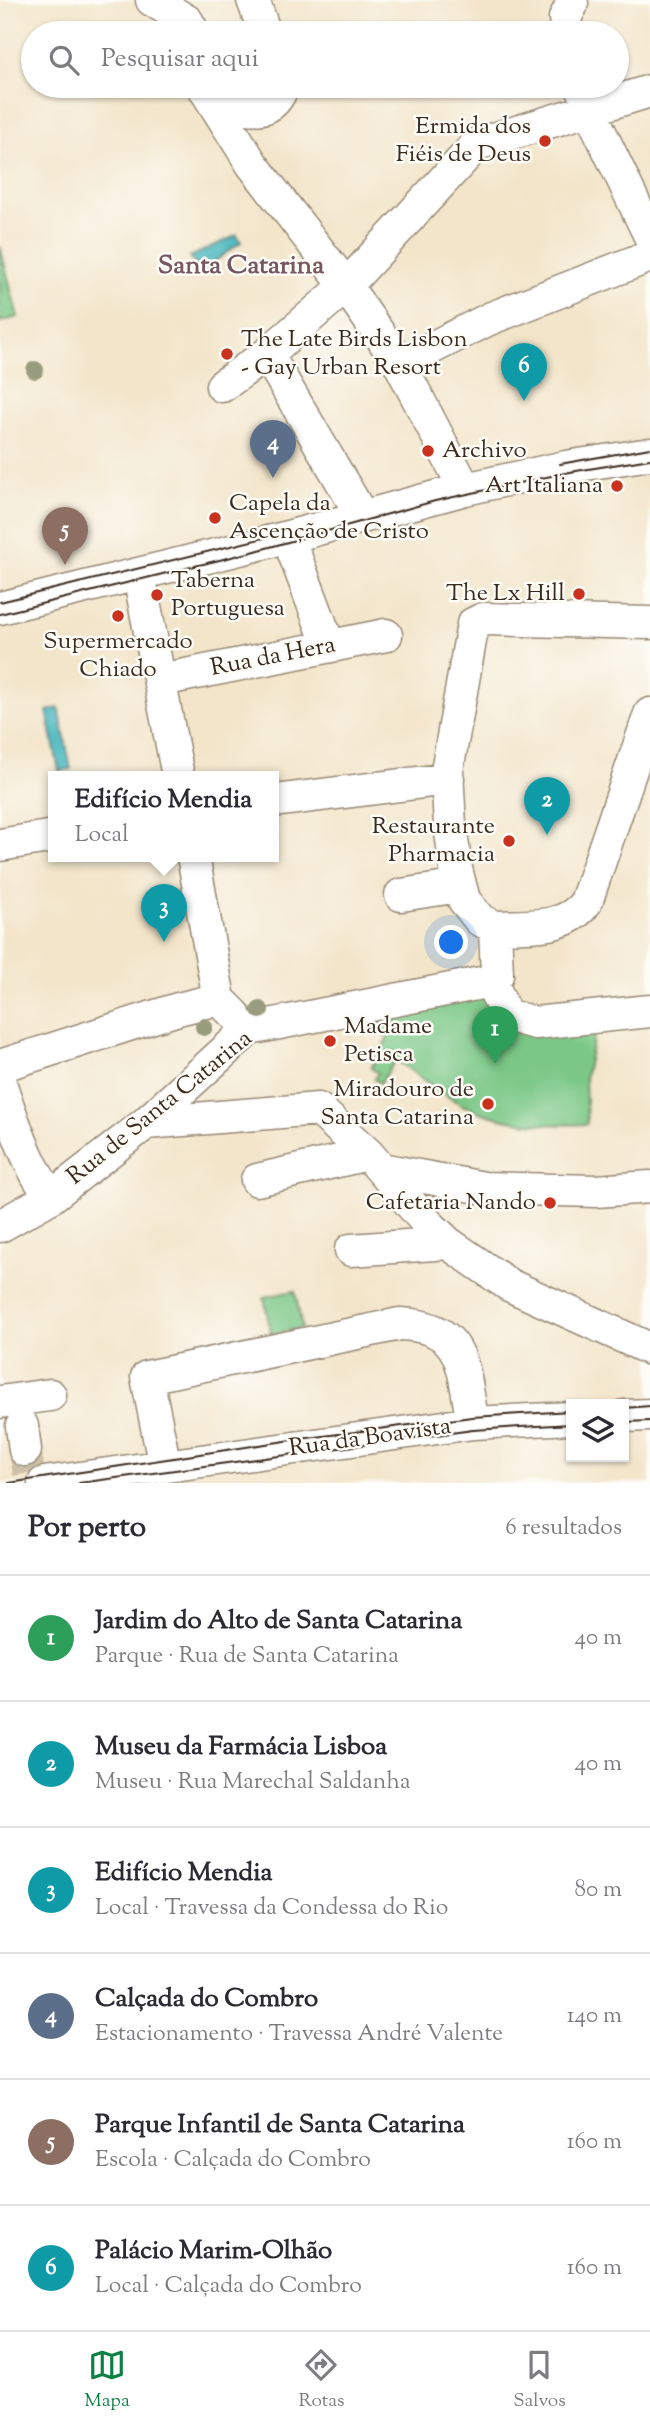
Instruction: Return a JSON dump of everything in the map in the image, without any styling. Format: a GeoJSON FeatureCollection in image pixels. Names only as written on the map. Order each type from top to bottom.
{"type":"FeatureCollection","features":[{"type":"Feature","properties":{"kind":"street"},"geometry":{"type":"LineString","coordinates":[[151,0],[163,21]]}},
{"type":"Feature","properties":{"kind":"street"},"geometry":{"type":"LineString","coordinates":[[151,0],[187,21]]}},
{"type":"Feature","properties":{"kind":"street"},"geometry":{"type":"LineString","coordinates":[[253,0],[261,21]]}},
{"type":"Feature","properties":{"kind":"street"},"geometry":{"type":"LineString","coordinates":[[565,21],[571,0]]}},
{"type":"Feature","properties":{"kind":"street"},"geometry":{"type":"LineString","coordinates":[[629,93],[650,91]]}},
{"type":"Feature","properties":{"kind":"street"},"geometry":{"type":"LineString","coordinates":[[211,98],[253,164],[400,364],[465,489]]}},
{"type":"Feature","properties":{"kind":"street"},"geometry":{"type":"LineString","coordinates":[[233,98],[238,106],[255,110],[278,98]]}},
{"type":"Feature","properties":{"kind":"street"},"geometry":{"type":"LineString","coordinates":[[222,386],[267,354],[345,286],[477,144],[583,98]]}},
{"type":"Feature","properties":{"kind":"street"},"geometry":{"type":"LineString","coordinates":[[585,98],[650,236]]}},
{"type":"Feature","properties":{"kind":"street"},"geometry":{"type":"LineString","coordinates":[[400,364],[489,319],[650,256]]}},
{"type":"Feature","properties":{"kind":"street"},"geometry":{"type":"LineString","coordinates":[[267,354],[362,516]]}},
{"type":"Feature","properties":{"kind":"street"},"geometry":{"type":"LineString","coordinates":[[0,608],[288,537],[465,489],[566,467],[650,454]]}},
{"type":"Feature","properties":{"kind":"street"},"geometry":{"type":"LineString","coordinates":[[288,537],[329,646]]}},
{"type":"Feature","properties":{"kind":"street"},"geometry":{"type":"LineString","coordinates":[[139,575],[177,771]]}},
{"type":"Feature","properties":{"kind":"street"},"geometry":{"type":"LineString","coordinates":[[650,623],[483,619],[476,621],[471,628],[448,779],[452,846],[460,886],[471,910],[480,920],[495,927],[557,923],[574,916],[586,902],[650,714]]}},
{"type":"Feature","properties":{"kind":"street","name":"Rua da Hera"},"geometry":{"type":"LineString","coordinates":[[161,680],[386,635]]}},
{"type":"Feature","properties":{"kind":"street"},"geometry":{"type":"LineString","coordinates":[[279,800],[448,779]]}},
{"type":"Feature","properties":{"kind":"street"},"geometry":{"type":"LineString","coordinates":[[0,845],[48,837]]}},
{"type":"Feature","properties":{"kind":"street"},"geometry":{"type":"LineString","coordinates":[[194,862],[219,999],[249,1029]]}},
{"type":"Feature","properties":{"kind":"street"},"geometry":{"type":"LineString","coordinates":[[401,895],[460,886]]}},
{"type":"Feature","properties":{"kind":"street"},"geometry":{"type":"LineString","coordinates":[[495,927],[497,975],[491,981],[506,1015],[535,1023],[650,1011]]}},
{"type":"Feature","properties":{"kind":"street","name":"Rua de Santa Catarina"},"geometry":{"type":"LineString","coordinates":[[0,1226],[51,1197],[146,1123],[249,1029],[491,981]]}},
{"type":"Feature","properties":{"kind":"street"},"geometry":{"type":"LineString","coordinates":[[0,1066],[178,1009],[219,999]]}},
{"type":"Feature","properties":{"kind":"street"},"geometry":{"type":"LineString","coordinates":[[0,1083],[42,1185],[51,1197]]}},
{"type":"Feature","properties":{"kind":"street"},"geometry":{"type":"LineString","coordinates":[[146,1123],[318,1109],[375,1161],[427,1223],[448,1242],[509,1285],[650,1349]]}},
{"type":"Feature","properties":{"kind":"street"},"geometry":{"type":"LineString","coordinates":[[257,1180],[375,1161],[484,1188],[596,1191],[650,1187]]}},
{"type":"Feature","properties":{"kind":"street"},"geometry":{"type":"LineString","coordinates":[[351,1250],[448,1242]]}},
{"type":"Feature","properties":{"kind":"street"},"geometry":{"type":"LineString","coordinates":[[165,1467],[147,1377],[400,1324],[417,1324],[430,1328],[455,1346],[460,1357],[473,1423]]}},
{"type":"Feature","properties":{"kind":"street"},"geometry":{"type":"LineString","coordinates":[[24,1441],[50,1395]]}},
{"type":"Feature","properties":{"kind":"street"},"geometry":{"type":"LineString","coordinates":[[629,1416],[650,1415]]}},
{"type":"Feature","properties":{"kind":"street","name":"Rua da Boavista"},"geometry":{"type":"LineString","coordinates":[[24,1441],[165,1467],[223,1471],[473,1423],[566,1418]]}},
{"type":"Feature","properties":{"kind":"green space"},"geometry":{"type":"Polygon","coordinates":[[[0,246],[18,317],[0,322],[0,246]]]}},
{"type":"Feature","properties":{"kind":"green space"},"geometry":{"type":"Polygon","coordinates":[[[482,997],[596,1028],[585,1078],[587,1124],[525,1122],[480,1112],[447,1096],[396,1060],[380,1083],[374,1079],[378,1073],[371,1068],[388,1037],[370,1024],[400,1017],[406,1007],[482,997]]]}},
{"type":"Feature","properties":{"kind":"green space"},"geometry":{"type":"Polygon","coordinates":[[[295,1291],[302,1328],[271,1334],[264,1297],[295,1291]]]}},
{"type":"Feature","properties":{"kind":"water"},"geometry":{"type":"Polygon","coordinates":[[[237,235],[241,242],[200,272],[190,257],[237,235]]]}},
{"type":"Feature","properties":{"kind":"water"},"geometry":{"type":"Polygon","coordinates":[[[59,708],[71,769],[59,771],[47,711],[59,708]]]}},
{"type":"Feature","properties":{"kind":"tunnel"},"geometry":{"type":"LineString","coordinates":[[25,1450],[29,1473]]}},
{"type":"Feature","properties":{"kind":"tram line"},"geometry":{"type":"LineString","coordinates":[[560,464],[650,448]]}},
{"type":"Feature","properties":{"kind":"tram line"},"geometry":{"type":"LineString","coordinates":[[0,614],[252,552],[435,501],[570,472],[650,459]]}},
{"type":"Feature","properties":{"kind":"tram line"},"geometry":{"type":"LineString","coordinates":[[0,602],[272,536]]}},
{"type":"Feature","properties":{"kind":"tram line"},"geometry":{"type":"LineString","coordinates":[[629,1408],[650,1406]]}},
{"type":"Feature","properties":{"kind":"tram line"},"geometry":{"type":"LineString","coordinates":[[9,1483],[292,1440],[472,1417],[566,1411]]}},
{"type":"Feature","properties":{"kind":"tram line"},"geometry":{"type":"LineString","coordinates":[[629,1422],[650,1421]]}},
{"type":"Feature","properties":{"kind":"tram line"},"geometry":{"type":"LineString","coordinates":[[79,1483],[473,1430],[566,1424]]}},
{"type":"Feature","properties":{"kind":"place","name":"Ermida dos Fiéis de Deus"},"geometry":{"type":"Point","coordinates":[545,141]}},
{"type":"Feature","properties":{"kind":"place","name":"The Late Birds Lisbon - Gay Urban Resort"},"geometry":{"type":"Point","coordinates":[227,354]}},
{"type":"Feature","properties":{"kind":"place","name":"Palácio Marim-Olhão"},"geometry":{"type":"Point","coordinates":[524,401]}},
{"type":"Feature","properties":{"kind":"place","name":"Archivo"},"geometry":{"type":"Point","coordinates":[428,451]}},
{"type":"Feature","properties":{"kind":"place","name":"Calçada do Combro"},"geometry":{"type":"Point","coordinates":[273,478]}},
{"type":"Feature","properties":{"kind":"place","name":"Art Italiana"},"geometry":{"type":"Point","coordinates":[617,486]}},
{"type":"Feature","properties":{"kind":"place","name":"Capela da Ascenção de Cristo"},"geometry":{"type":"Point","coordinates":[215,518]}},
{"type":"Feature","properties":{"kind":"place","name":"Parque Infantil de Santa Catarina"},"geometry":{"type":"Point","coordinates":[65,565]}},
{"type":"Feature","properties":{"kind":"place","name":"The Lx Hill"},"geometry":{"type":"Point","coordinates":[579,594]}},
{"type":"Feature","properties":{"kind":"place","name":"Taberna Portuguesa"},"geometry":{"type":"Point","coordinates":[157,595]}},
{"type":"Feature","properties":{"kind":"place","name":"Supermercado Chiado"},"geometry":{"type":"Point","coordinates":[118,616]}},
{"type":"Feature","properties":{"kind":"place","name":"Museu da Farmácia Lisboa"},"geometry":{"type":"Point","coordinates":[547,835]}},
{"type":"Feature","properties":{"kind":"place","name":"Restaurante Pharmacia"},"geometry":{"type":"Point","coordinates":[509,841]}},
{"type":"Feature","properties":{"kind":"place","name":"Edifício Mendia"},"geometry":{"type":"Point","coordinates":[164,942]}},
{"type":"Feature","properties":{"kind":"place","name":"Madame Petisca"},"geometry":{"type":"Point","coordinates":[330,1041]}},
{"type":"Feature","properties":{"kind":"place","name":"Jardim do Alto de Santa Catarina"},"geometry":{"type":"Point","coordinates":[495,1064]}},
{"type":"Feature","properties":{"kind":"place","name":"Miradouro de Santa Catarina"},"geometry":{"type":"Point","coordinates":[488,1104]}},
{"type":"Feature","properties":{"kind":"place","name":"Cafetaria Nando"},"geometry":{"type":"Point","coordinates":[550,1203]}},
{"type":"Feature","properties":{"kind":"district","name":"Santa Catarina"},"geometry":{"type":"Point","coordinates":[241,266]}}]}
